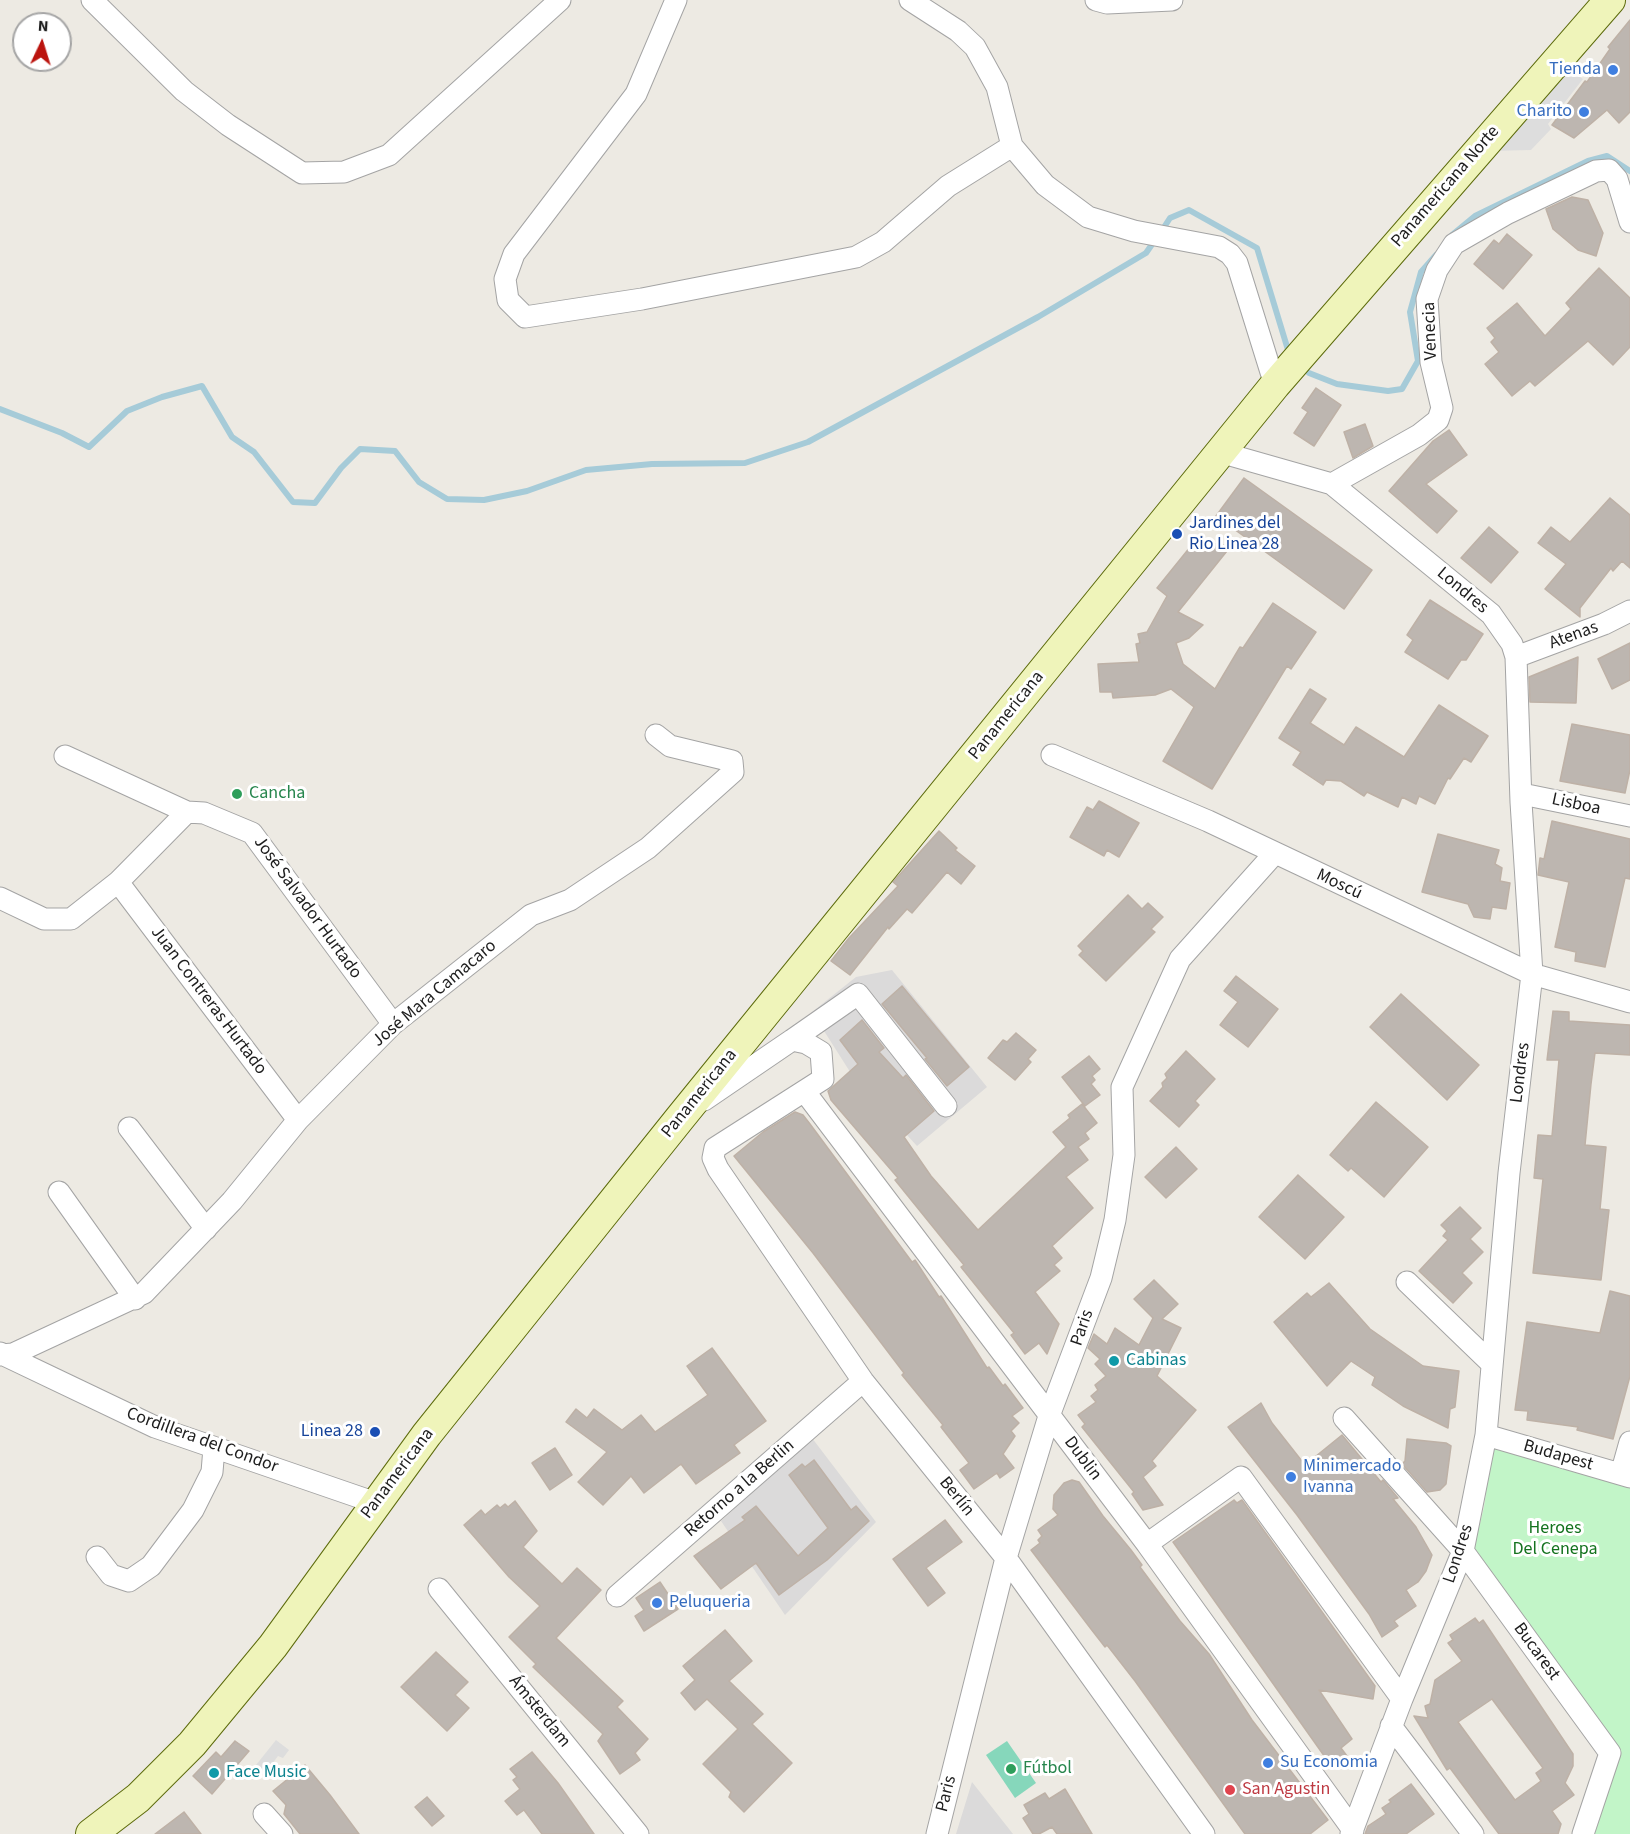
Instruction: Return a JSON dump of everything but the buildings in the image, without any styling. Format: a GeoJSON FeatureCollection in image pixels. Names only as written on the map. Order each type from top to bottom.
{"type":"FeatureCollection","features":[{"type":"Feature","properties":{"kind":"main road","name":"Panamericana Norte"},"geometry":{"type":"LineString","coordinates":[[1306,347],[1610,0]]}},
{"type":"Feature","properties":{"kind":"main road","name":"Panamericana"},"geometry":{"type":"LineString","coordinates":[[91,1834],[138,1798],[192,1744],[273,1646],[427,1434],[680,1118],[1223,453],[1306,347]]}},
{"type":"Feature","properties":{"kind":"street"},"geometry":{"type":"LineString","coordinates":[[92,0],[184,90],[228,124],[302,173],[344,172],[389,155],[560,0]]}},
{"type":"Feature","properties":{"kind":"street"},"geometry":{"type":"LineString","coordinates":[[676,0],[636,94],[514,254],[505,279],[506,289],[508,300],[525,316],[559,314],[856,257],[883,242],[948,186],[1012,146]]}},
{"type":"Feature","properties":{"kind":"street"},"geometry":{"type":"LineString","coordinates":[[910,0],[958,31],[975,47],[997,87],[1012,146],[1045,185],[1088,217],[1134,231],[1219,247],[1237,263],[1275,385]]}},
{"type":"Feature","properties":{"kind":"street"},"geometry":{"type":"LineString","coordinates":[[1096,0],[1107,3],[1172,0]]}},
{"type":"Feature","properties":{"kind":"street","name":"Venecia"},"geometry":{"type":"LineString","coordinates":[[1332,484],[1419,435],[1438,420],[1442,408],[1431,362],[1427,299],[1437,270],[1454,244],[1508,213],[1596,171],[1609,170],[1617,179],[1630,222]]}},
{"type":"Feature","properties":{"kind":"street","name":"Londres"},"geometry":{"type":"LineString","coordinates":[[1223,453],[1332,484],[1491,614],[1512,644],[1516,657],[1528,942],[1532,974],[1509,1173],[1486,1435],[1463,1551],[1402,1698],[1352,1832]]}},
{"type":"Feature","properties":{"kind":"street","name":"Atenas"},"geometry":{"type":"LineString","coordinates":[[1516,657],[1605,624],[1630,611]]}},
{"type":"Feature","properties":{"kind":"street","name":"José Mara Camacaro"},"geometry":{"type":"LineString","coordinates":[[0,1354],[13,1354],[135,1299],[155,1283],[240,1193],[297,1120],[393,1024],[531,915],[570,900],[648,848],[733,772],[732,760],[670,746],[656,735]]}},
{"type":"Feature","properties":{"kind":"street","name":"Moscú"},"geometry":{"type":"LineString","coordinates":[[1052,755],[1208,820],[1274,854],[1532,974],[1630,1002]]}},
{"type":"Feature","properties":{"kind":"street","name":"José Salvador Hurtado"},"geometry":{"type":"LineString","coordinates":[[66,756],[187,812],[204,813],[252,833],[393,1024]]}},
{"type":"Feature","properties":{"kind":"street","name":"Lisboa"},"geometry":{"type":"LineString","coordinates":[[1522,794],[1630,816]]}},
{"type":"Feature","properties":{"kind":"street"},"geometry":{"type":"LineString","coordinates":[[0,898],[33,915],[57,921],[71,919],[118,882],[187,812]]}},
{"type":"Feature","properties":{"kind":"street","name":"Paris"},"geometry":{"type":"LineString","coordinates":[[937,1834],[1006,1558],[1049,1416],[1101,1278],[1116,1220],[1124,1155],[1122,1087],[1180,959],[1274,854]]}},
{"type":"Feature","properties":{"kind":"street","name":"Juan Contreras Hurtado"},"geometry":{"type":"LineString","coordinates":[[118,882],[297,1120]]}},
{"type":"Feature","properties":{"kind":"street"},"geometry":{"type":"LineString","coordinates":[[680,1118],[858,993],[946,1106]]}},
{"type":"Feature","properties":{"kind":"street"},"geometry":{"type":"LineString","coordinates":[[792,1040],[806,1043],[821,1052],[823,1079],[805,1092]]}},
{"type":"Feature","properties":{"kind":"street","name":"Dublin"},"geometry":{"type":"LineString","coordinates":[[805,1092],[1147,1544],[1352,1832]]}},
{"type":"Feature","properties":{"kind":"street","name":"Berlín"},"geometry":{"type":"LineString","coordinates":[[805,1092],[715,1148],[713,1158],[718,1169],[863,1381],[1006,1558],[1203,1834]]}},
{"type":"Feature","properties":{"kind":"street"},"geometry":{"type":"LineString","coordinates":[[129,1128],[206,1229]]}},
{"type":"Feature","properties":{"kind":"street"},"geometry":{"type":"LineString","coordinates":[[59,1192],[135,1299]]}},
{"type":"Feature","properties":{"kind":"street"},"geometry":{"type":"LineString","coordinates":[[1407,1282],[1492,1364]]}},
{"type":"Feature","properties":{"kind":"street","name":"Cordillera del Condor"},"geometry":{"type":"LineString","coordinates":[[0,1354],[155,1427],[376,1503]]}},
{"type":"Feature","properties":{"kind":"street","name":"Retorno a la Berlin"},"geometry":{"type":"LineString","coordinates":[[617,1596],[863,1381]]}},
{"type":"Feature","properties":{"kind":"street","name":"Bucarest"},"geometry":{"type":"LineString","coordinates":[[1344,1418],[1463,1551],[1610,1753],[1582,1834]]}},
{"type":"Feature","properties":{"kind":"street","name":"Budapest"},"geometry":{"type":"LineString","coordinates":[[1486,1435],[1626,1475]]}},
{"type":"Feature","properties":{"kind":"street"},"geometry":{"type":"LineString","coordinates":[[1626,1475],[1630,1442]]}},
{"type":"Feature","properties":{"kind":"street"},"geometry":{"type":"LineString","coordinates":[[98,1557],[111,1575],[129,1581],[151,1566],[193,1510],[212,1472],[214,1448]]}},
{"type":"Feature","properties":{"kind":"street"},"geometry":{"type":"LineString","coordinates":[[1147,1544],[1241,1477],[1402,1698]]}},
{"type":"Feature","properties":{"kind":"street","name":"Ámsterdam"},"geometry":{"type":"LineString","coordinates":[[439,1589],[638,1834]]}},
{"type":"Feature","properties":{"kind":"street"},"geometry":{"type":"LineString","coordinates":[[1391,1726],[1473,1834]]}},
{"type":"Feature","properties":{"kind":"street"},"geometry":{"type":"LineString","coordinates":[[264,1814],[282,1834]]}},
{"type":"Feature","properties":{"kind":"shaded area"},"geometry":{"type":"Polygon","coordinates":[[[1562,65],[1583,79],[1548,124],[1551,129],[1531,150],[1489,151],[1562,65]]]}},
{"type":"Feature","properties":{"kind":"shaded area"},"geometry":{"type":"Polygon","coordinates":[[[892,970],[987,1087],[917,1146],[852,1075],[812,1012],[856,977],[892,970]]]}},
{"type":"Feature","properties":{"kind":"shaded area"},"geometry":{"type":"Polygon","coordinates":[[[812,1438],[876,1522],[785,1615],[721,1521],[812,1438]]]}},
{"type":"Feature","properties":{"kind":"shaded area"},"geometry":{"type":"Polygon","coordinates":[[[276,1740],[289,1750],[283,1758],[278,1756],[266,1772],[256,1765],[276,1740]]]}},
{"type":"Feature","properties":{"kind":"shaded area"},"geometry":{"type":"Polygon","coordinates":[[[972,1782],[1013,1834],[956,1834],[972,1782]]]}},
{"type":"Feature","properties":{"kind":"green space","name":"Heroes Del Cenepa"},"geometry":{"type":"Polygon","coordinates":[[[1493,1442],[1630,1483],[1630,1834],[1592,1834],[1619,1754],[1473,1552],[1484,1507],[1493,1442]]]}},
{"type":"Feature","properties":{"kind":"green space","name":"Fútbol"},"geometry":{"type":"Polygon","coordinates":[[[1007,1741],[1036,1783],[1015,1798],[986,1755],[1007,1741]]]}},
{"type":"Feature","properties":{"kind":"waterway"},"geometry":{"type":"LineString","coordinates":[[1452,235],[1475,216],[1588,161],[1607,156],[1630,171]]}},
{"type":"Feature","properties":{"kind":"waterway"},"geometry":{"type":"LineString","coordinates":[[1161,232],[1170,218],[1189,210],[1257,248],[1288,350]]}},
{"type":"Feature","properties":{"kind":"waterway"},"geometry":{"type":"LineString","coordinates":[[0,409],[62,433],[89,447],[127,411],[162,397],[202,386],[232,437],[254,452],[293,502],[315,503],[341,468],[360,449],[395,451],[419,482],[447,499],[484,500],[527,491],[586,470],[652,464],[745,463],[808,442],[1038,317],[1146,253],[1155,240]]}},
{"type":"Feature","properties":{"kind":"waterway"},"geometry":{"type":"LineString","coordinates":[[1309,373],[1337,384],[1388,391],[1402,389],[1418,361],[1410,312],[1421,272],[1436,255]]}},
{"type":"Feature","properties":{"kind":"place","name":"Tienda"},"geometry":{"type":"Point","coordinates":[1613,70]}},
{"type":"Feature","properties":{"kind":"place","name":"Charito"},"geometry":{"type":"Point","coordinates":[1584,112]}},
{"type":"Feature","properties":{"kind":"place","name":"Jardines del Rio Linea 28"},"geometry":{"type":"Point","coordinates":[1177,534]}},
{"type":"Feature","properties":{"kind":"place","name":"Cancha"},"geometry":{"type":"Point","coordinates":[237,794]}},
{"type":"Feature","properties":{"kind":"place","name":"Cabinas"},"geometry":{"type":"Point","coordinates":[1114,1361]}},
{"type":"Feature","properties":{"kind":"place","name":"Linea 28"},"geometry":{"type":"Point","coordinates":[375,1432]}},
{"type":"Feature","properties":{"kind":"place","name":"Minimercado Ivanna"},"geometry":{"type":"Point","coordinates":[1291,1477]}},
{"type":"Feature","properties":{"kind":"place","name":"Peluqueria"},"geometry":{"type":"Point","coordinates":[657,1603]}},
{"type":"Feature","properties":{"kind":"place","name":"Su Economia"},"geometry":{"type":"Point","coordinates":[1268,1763]}},
{"type":"Feature","properties":{"kind":"place","name":"Fútbol"},"geometry":{"type":"Point","coordinates":[1011,1769]}},
{"type":"Feature","properties":{"kind":"place","name":"Face Music"},"geometry":{"type":"Point","coordinates":[214,1773]}},
{"type":"Feature","properties":{"kind":"place","name":"San Agustin"},"geometry":{"type":"Point","coordinates":[1230,1790]}}]}
